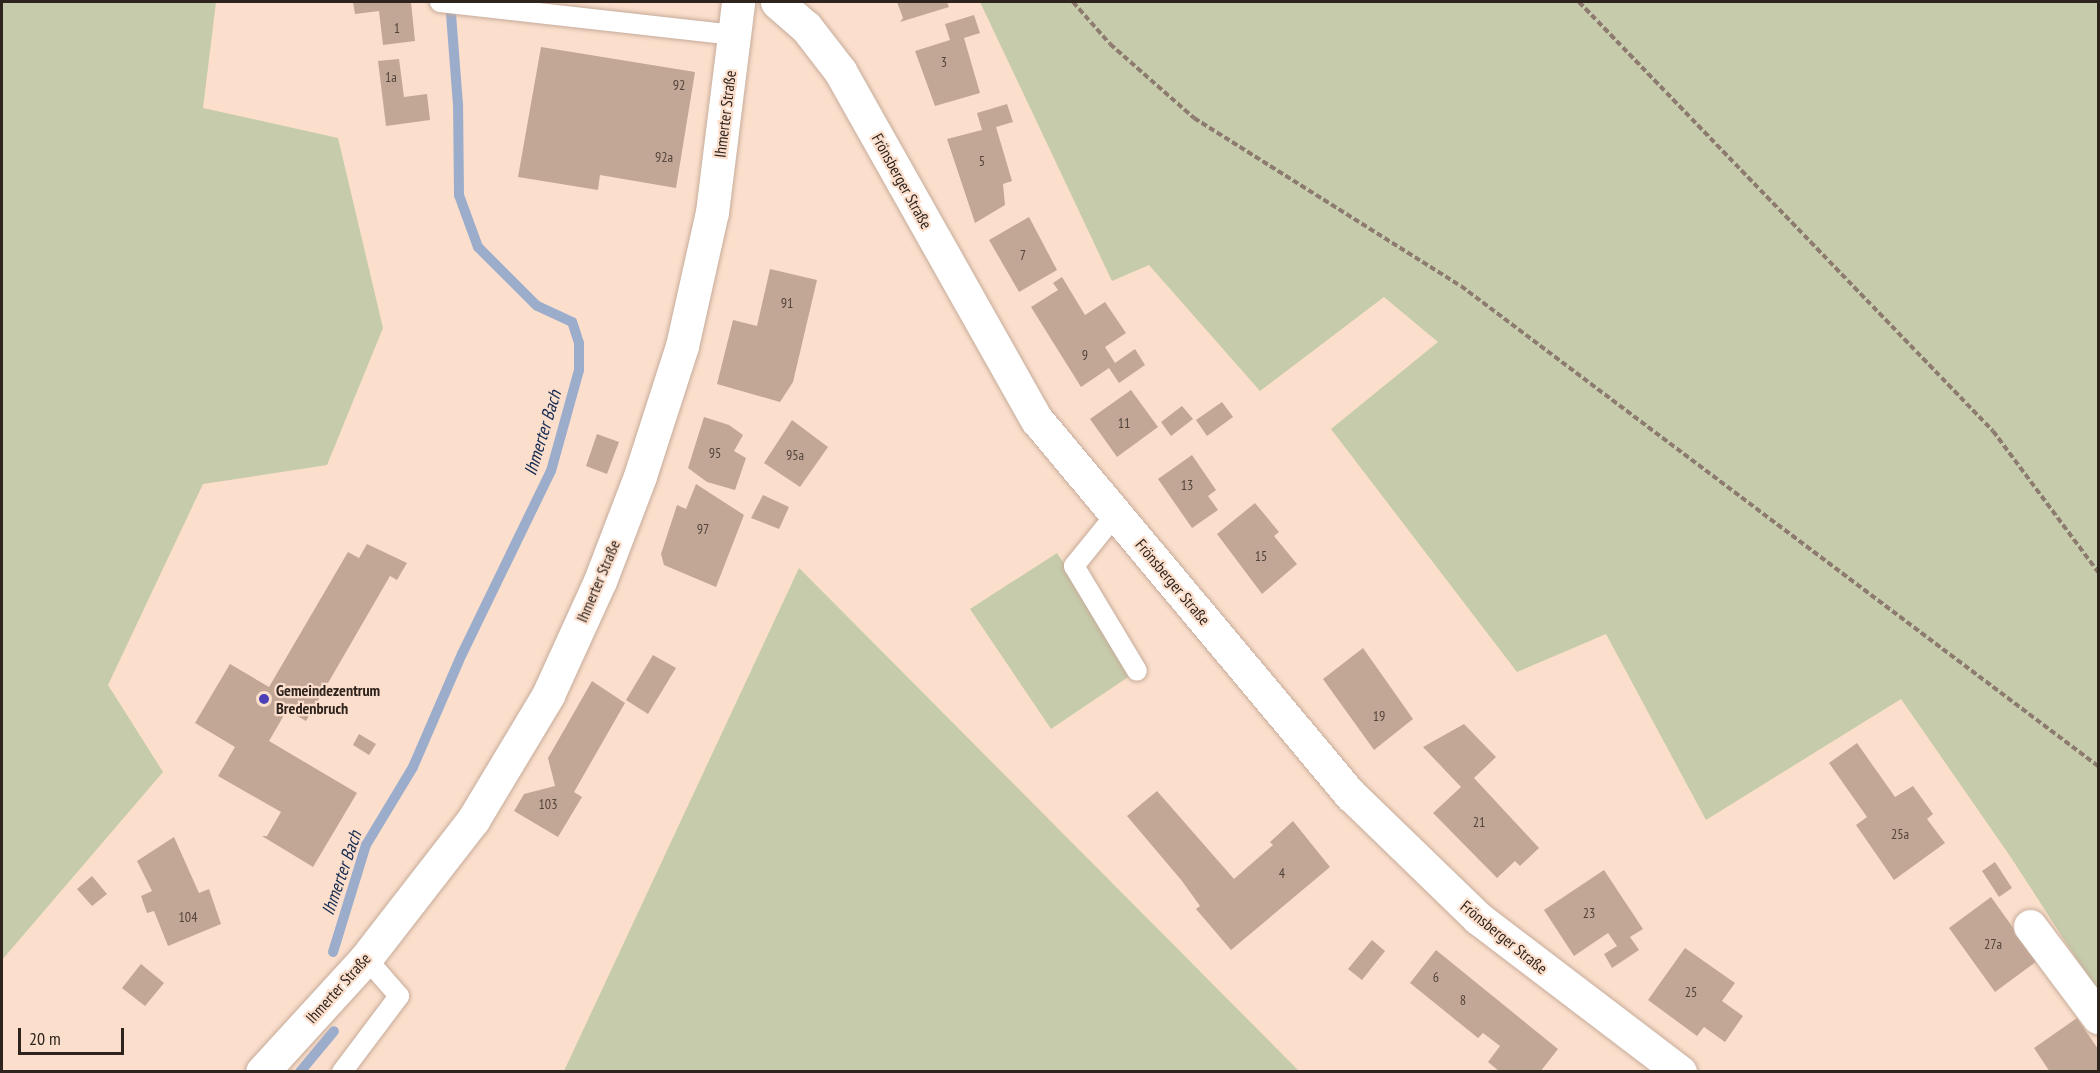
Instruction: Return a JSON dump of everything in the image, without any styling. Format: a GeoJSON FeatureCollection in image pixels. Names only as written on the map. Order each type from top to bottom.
{"type":"FeatureCollection","features":[{"type":"Feature","properties":{"kind":"street","name":"Ihmerter Straße"},"geometry":{"type":"LineString","coordinates":[[262,1071],[366,958],[483,804],[548,695],[600,581],[640,476],[681,346],[712,212],[738,2]]}},
{"type":"Feature","properties":{"kind":"street","name":"Frönsberger Straße"},"geometry":{"type":"LineString","coordinates":[[777,2],[806,27],[840,71],[1037,420],[1351,795],[1478,918],[1680,1071]]}},
{"type":"Feature","properties":{"kind":"street"},"geometry":{"type":"LineString","coordinates":[[2030,926],[2098,1017]]}},
{"type":"Feature","properties":{"kind":"lane"},"geometry":{"type":"LineString","coordinates":[[440,2],[468,7],[734,35]]}},
{"type":"Feature","properties":{"kind":"lane"},"geometry":{"type":"LineString","coordinates":[[1116,514],[1074,566],[1137,671]]}},
{"type":"Feature","properties":{"kind":"lane"},"geometry":{"type":"LineString","coordinates":[[342,1071],[399,996],[366,958]]}},
{"type":"Feature","properties":{"kind":"path"},"geometry":{"type":"LineString","coordinates":[[1073,2],[1110,44],[1194,118],[1461,286],[2098,766]]}},
{"type":"Feature","properties":{"kind":"path"},"geometry":{"type":"LineString","coordinates":[[1579,2],[1994,430],[2098,572]]}},
{"type":"Feature","properties":{"kind":"green space"},"geometry":{"type":"Polygon","coordinates":[[[2,2],[216,2],[203,108],[338,138],[383,328],[327,465],[203,484],[108,685],[163,772],[2,960],[2,2]]]}},
{"type":"Feature","properties":{"kind":"green space"},"geometry":{"type":"Polygon","coordinates":[[[980,2],[2098,2],[2098,992],[2010,856],[1901,699],[1706,820],[1606,634],[1517,672],[1331,429],[1438,342],[1384,297],[1260,391],[1149,265],[1112,281],[980,2]]]}},
{"type":"Feature","properties":{"kind":"green space"},"geometry":{"type":"Polygon","coordinates":[[[1057,553],[1137,671],[1051,729],[970,609],[1057,553]]]}},
{"type":"Feature","properties":{"kind":"green space"},"geometry":{"type":"Polygon","coordinates":[[[799,568],[1299,1071],[564,1071],[799,568]]]}},
{"type":"Feature","properties":{"kind":"building"},"geometry":{"type":"Polygon","coordinates":[[[353,2],[411,2],[415,41],[383,45],[379,11],[355,14],[353,2]]]}},
{"type":"Feature","properties":{"kind":"building"},"geometry":{"type":"Polygon","coordinates":[[[897,2],[947,2],[949,7],[900,22],[903,18],[897,2]]]}},
{"type":"Feature","properties":{"kind":"building"},"geometry":{"type":"Polygon","coordinates":[[[974,15],[980,33],[964,38],[980,93],[935,106],[915,51],[950,40],[945,24],[974,15]]]}},
{"type":"Feature","properties":{"kind":"building"},"geometry":{"type":"Polygon","coordinates":[[[541,47],[695,72],[676,188],[600,175],[598,190],[518,177],[541,47]]]}},
{"type":"Feature","properties":{"kind":"building"},"geometry":{"type":"Polygon","coordinates":[[[399,59],[404,97],[427,94],[430,120],[386,126],[378,61],[399,59]]]}},
{"type":"Feature","properties":{"kind":"building"},"geometry":{"type":"Polygon","coordinates":[[[1007,104],[1013,122],[996,127],[1012,181],[1003,184],[1005,205],[975,223],[947,139],[982,130],[977,113],[1007,104]]]}},
{"type":"Feature","properties":{"kind":"building"},"geometry":{"type":"Polygon","coordinates":[[[1029,217],[1057,270],[1019,292],[989,240],[1029,217]]]}},
{"type":"Feature","properties":{"kind":"building"},"geometry":{"type":"Polygon","coordinates":[[[770,269],[817,280],[793,382],[780,402],[717,384],[733,320],[757,326],[770,269]]]}},
{"type":"Feature","properties":{"kind":"building"},"geometry":{"type":"Polygon","coordinates":[[[1062,277],[1085,315],[1105,302],[1126,333],[1105,347],[1115,363],[1135,349],[1145,365],[1119,383],[1109,368],[1081,387],[1031,307],[1058,290],[1053,283],[1062,277]]]}},
{"type":"Feature","properties":{"kind":"building"},"geometry":{"type":"Polygon","coordinates":[[[1131,390],[1158,427],[1117,457],[1090,419],[1131,390]]]}},
{"type":"Feature","properties":{"kind":"building"},"geometry":{"type":"Polygon","coordinates":[[[1222,402],[1233,417],[1207,436],[1196,420],[1222,402]]]}},
{"type":"Feature","properties":{"kind":"building"},"geometry":{"type":"Polygon","coordinates":[[[1182,406],[1193,419],[1171,436],[1161,422],[1182,406]]]}},
{"type":"Feature","properties":{"kind":"building"},"geometry":{"type":"Polygon","coordinates":[[[704,417],[729,425],[743,435],[734,451],[746,458],[735,490],[707,482],[688,468],[704,417]]]}},
{"type":"Feature","properties":{"kind":"building"},"geometry":{"type":"Polygon","coordinates":[[[792,420],[828,447],[800,487],[764,463],[792,420]]]}},
{"type":"Feature","properties":{"kind":"building"},"geometry":{"type":"Polygon","coordinates":[[[597,434],[619,442],[607,474],[586,466],[597,434]]]}},
{"type":"Feature","properties":{"kind":"building"},"geometry":{"type":"Polygon","coordinates":[[[1192,455],[1216,490],[1208,496],[1218,510],[1192,528],[1158,479],[1192,455]]]}},
{"type":"Feature","properties":{"kind":"building"},"geometry":{"type":"Polygon","coordinates":[[[696,484],[744,515],[716,587],[664,565],[661,554],[677,505],[686,509],[696,484]]]}},
{"type":"Feature","properties":{"kind":"building"},"geometry":{"type":"Polygon","coordinates":[[[763,495],[789,507],[779,529],[751,518],[763,495]]]}},
{"type":"Feature","properties":{"kind":"building"},"geometry":{"type":"Polygon","coordinates":[[[1255,503],[1279,532],[1274,536],[1297,564],[1262,594],[1217,534],[1255,503]]]}},
{"type":"Feature","properties":{"kind":"building","name":"Gemeindezentrum Bredenbruch"},"geometry":{"type":"Polygon","coordinates":[[[367,544],[407,563],[397,580],[390,576],[306,721],[287,710],[269,741],[357,793],[313,867],[262,836],[267,836],[281,812],[218,776],[235,747],[195,723],[230,664],[269,687],[348,552],[359,558],[367,544]]]}},
{"type":"Feature","properties":{"kind":"building"},"geometry":{"type":"Polygon","coordinates":[[[1363,648],[1413,719],[1374,750],[1323,679],[1363,648]]]}},
{"type":"Feature","properties":{"kind":"building"},"geometry":{"type":"Polygon","coordinates":[[[653,655],[676,668],[648,714],[626,700],[653,655]]]}},
{"type":"Feature","properties":{"kind":"building"},"geometry":{"type":"Polygon","coordinates":[[[592,681],[625,703],[574,792],[582,797],[558,837],[514,811],[524,794],[555,786],[548,758],[592,681]]]}},
{"type":"Feature","properties":{"kind":"building"},"geometry":{"type":"Polygon","coordinates":[[[1464,724],[1496,757],[1474,778],[1539,848],[1520,866],[1515,861],[1497,878],[1433,813],[1461,787],[1423,747],[1464,724]]]}},
{"type":"Feature","properties":{"kind":"building"},"geometry":{"type":"Polygon","coordinates":[[[359,734],[376,744],[369,755],[353,745],[359,734]]]}},
{"type":"Feature","properties":{"kind":"building"},"geometry":{"type":"Polygon","coordinates":[[[1857,743],[1895,797],[1913,786],[1933,814],[1927,819],[1945,843],[1894,880],[1856,825],[1867,817],[1829,763],[1857,743]]]}},
{"type":"Feature","properties":{"kind":"building"},"geometry":{"type":"Polygon","coordinates":[[[1157,791],[1234,879],[1273,845],[1270,842],[1293,821],[1330,867],[1231,950],[1196,909],[1200,906],[1182,881],[1127,816],[1157,791]]]}},
{"type":"Feature","properties":{"kind":"building"},"geometry":{"type":"Polygon","coordinates":[[[174,837],[199,893],[209,889],[221,924],[168,946],[154,911],[147,913],[141,896],[152,891],[137,861],[174,837]]]}},
{"type":"Feature","properties":{"kind":"building"},"geometry":{"type":"Polygon","coordinates":[[[1995,862],[2012,888],[1999,897],[1982,871],[1995,862]]]}},
{"type":"Feature","properties":{"kind":"building"},"geometry":{"type":"Polygon","coordinates":[[[1604,870],[1643,929],[1630,937],[1639,950],[1612,968],[1604,954],[1617,946],[1608,933],[1574,956],[1544,910],[1604,870]]]}},
{"type":"Feature","properties":{"kind":"building"},"geometry":{"type":"Polygon","coordinates":[[[92,876],[107,894],[92,906],[77,889],[92,876]]]}},
{"type":"Feature","properties":{"kind":"building"},"geometry":{"type":"Polygon","coordinates":[[[1991,897],[2037,961],[1995,992],[1949,928],[1991,897]]]}},
{"type":"Feature","properties":{"kind":"building"},"geometry":{"type":"Polygon","coordinates":[[[1372,940],[1385,951],[1362,980],[1348,969],[1372,940]]]}},
{"type":"Feature","properties":{"kind":"building"},"geometry":{"type":"Polygon","coordinates":[[[1685,948],[1735,983],[1722,1001],[1743,1016],[1725,1042],[1704,1027],[1697,1036],[1648,1000],[1685,948]]]}},
{"type":"Feature","properties":{"kind":"building"},"geometry":{"type":"Polygon","coordinates":[[[1436,950],[1558,1049],[1540,1072],[1500,1072],[1488,1062],[1500,1046],[1483,1033],[1478,1038],[1410,983],[1436,950]]]}},
{"type":"Feature","properties":{"kind":"building"},"geometry":{"type":"Polygon","coordinates":[[[141,964],[164,983],[145,1006],[122,988],[141,964]]]}},
{"type":"Feature","properties":{"kind":"building"},"geometry":{"type":"Polygon","coordinates":[[[2077,1018],[2098,1049],[2098,1072],[2050,1072],[2034,1048],[2077,1018]]]}},
{"type":"Feature","properties":{"kind":"waterway","name":"Ihmerter Bach"},"geometry":{"type":"LineString","coordinates":[[333,952],[366,845],[413,767],[462,654],[551,471],[579,370],[579,343],[572,322],[537,306],[478,247],[459,195],[458,105],[450,2]]}},
{"type":"Feature","properties":{"kind":"waterway","name":"Ihmerter Bach"},"geometry":{"type":"LineString","coordinates":[[300,1072],[334,1031]]}},
{"type":"Feature","properties":{"kind":"place","name":"Gemeindezentrum Bredenbruch"},"geometry":{"type":"Point","coordinates":[264,699]}}]}
